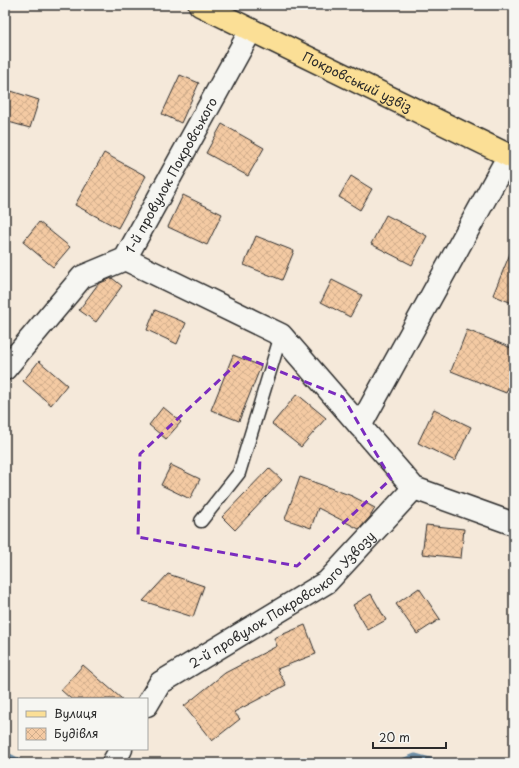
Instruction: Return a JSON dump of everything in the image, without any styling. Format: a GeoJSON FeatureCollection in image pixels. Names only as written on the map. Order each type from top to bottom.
{"type":"FeatureCollection","features":[{"type":"Feature","properties":{"kind":"main road","name":"Покровський узвіз"},"geometry":{"type":"LineString","coordinates":[[200,5],[512,156]]}},
{"type":"Feature","properties":{"kind":"street","name":"1-й провулок Покровського"},"geometry":{"type":"LineString","coordinates":[[5,368],[82,277],[125,259],[251,30]]}},
{"type":"Feature","properties":{"kind":"street"},"geometry":{"type":"LineString","coordinates":[[360,426],[512,156]]}},
{"type":"Feature","properties":{"kind":"street"},"geometry":{"type":"LineString","coordinates":[[125,259],[281,335],[414,488],[514,524]]}},
{"type":"Feature","properties":{"kind":"street","name":"2-й провулок Покровського Узвозу"},"geometry":{"type":"LineString","coordinates":[[148,703],[160,683],[327,582],[414,488]]}},
{"type":"Feature","properties":{"kind":"street"},"geometry":{"type":"LineString","coordinates":[[113,763],[120,750]]}},
{"type":"Feature","properties":{"kind":"lane"},"geometry":{"type":"LineString","coordinates":[[201,521],[239,473],[281,335]]}},
{"type":"Feature","properties":{"kind":"highlighted area"},"geometry":{"type":"Polygon","coordinates":[[[244,357],[343,397],[391,479],[297,566],[138,537],[140,454],[244,357]]]}},
{"type":"Feature","properties":{"kind":"building"},"geometry":{"type":"Polygon","coordinates":[[[180,75],[199,83],[181,123],[162,114],[180,75]]]}},
{"type":"Feature","properties":{"kind":"building"},"geometry":{"type":"Polygon","coordinates":[[[5,89],[39,100],[30,128],[5,121],[5,89]]]}},
{"type":"Feature","properties":{"kind":"building"},"geometry":{"type":"Polygon","coordinates":[[[222,124],[264,148],[248,176],[206,153],[222,124]]]}},
{"type":"Feature","properties":{"kind":"building"},"geometry":{"type":"Polygon","coordinates":[[[104,153],[146,176],[118,228],[75,205],[104,153]]]}},
{"type":"Feature","properties":{"kind":"building"},"geometry":{"type":"Polygon","coordinates":[[[351,176],[372,189],[360,210],[339,197],[351,176]]]}},
{"type":"Feature","properties":{"kind":"building"},"geometry":{"type":"Polygon","coordinates":[[[183,195],[222,214],[207,245],[168,227],[183,195]]]}},
{"type":"Feature","properties":{"kind":"building"},"geometry":{"type":"Polygon","coordinates":[[[386,215],[427,236],[412,265],[371,244],[386,215]]]}},
{"type":"Feature","properties":{"kind":"building"},"geometry":{"type":"Polygon","coordinates":[[[39,222],[70,247],[53,267],[23,242],[39,222]]]}},
{"type":"Feature","properties":{"kind":"building"},"geometry":{"type":"Polygon","coordinates":[[[256,236],[294,251],[282,280],[244,265],[256,236]]]}},
{"type":"Feature","properties":{"kind":"building"},"geometry":{"type":"Polygon","coordinates":[[[514,244],[514,304],[493,295],[514,244]]]}},
{"type":"Feature","properties":{"kind":"building"},"geometry":{"type":"Polygon","coordinates":[[[112,278],[122,286],[96,322],[79,310],[98,284],[112,278]]]}},
{"type":"Feature","properties":{"kind":"building"},"geometry":{"type":"Polygon","coordinates":[[[332,280],[362,295],[350,317],[321,302],[332,280]]]}},
{"type":"Feature","properties":{"kind":"building"},"geometry":{"type":"Polygon","coordinates":[[[155,310],[186,323],[177,344],[147,330],[155,310]]]}},
{"type":"Feature","properties":{"kind":"building"},"geometry":{"type":"Polygon","coordinates":[[[467,330],[514,349],[514,373],[506,393],[451,371],[467,330]]]}},
{"type":"Feature","properties":{"kind":"building"},"geometry":{"type":"Polygon","coordinates":[[[233,355],[261,366],[239,421],[211,410],[233,355]]]}},
{"type":"Feature","properties":{"kind":"building"},"geometry":{"type":"Polygon","coordinates":[[[39,361],[67,385],[51,405],[23,381],[39,361]]]}},
{"type":"Feature","properties":{"kind":"building"},"geometry":{"type":"Polygon","coordinates":[[[297,394],[326,418],[301,447],[272,424],[297,394]]]}},
{"type":"Feature","properties":{"kind":"building"},"geometry":{"type":"Polygon","coordinates":[[[163,407],[181,422],[166,439],[149,425],[163,407]]]}},
{"type":"Feature","properties":{"kind":"building"},"geometry":{"type":"Polygon","coordinates":[[[434,409],[471,427],[455,461],[418,443],[434,409]]]}},
{"type":"Feature","properties":{"kind":"building"},"geometry":{"type":"Polygon","coordinates":[[[171,465],[200,479],[190,499],[161,485],[171,465]]]}},
{"type":"Feature","properties":{"kind":"building"},"geometry":{"type":"Polygon","coordinates":[[[269,468],[282,480],[235,530],[222,517],[269,468]]]}},
{"type":"Feature","properties":{"kind":"building"},"geometry":{"type":"Polygon","coordinates":[[[300,477],[352,496],[375,508],[370,517],[359,529],[318,508],[311,528],[285,519],[300,477]]]}},
{"type":"Feature","properties":{"kind":"building"},"geometry":{"type":"Polygon","coordinates":[[[426,525],[464,529],[461,558],[422,554],[426,525]]]}},
{"type":"Feature","properties":{"kind":"building"},"geometry":{"type":"Polygon","coordinates":[[[168,574],[204,586],[193,617],[143,601],[168,574]]]}},
{"type":"Feature","properties":{"kind":"building"},"geometry":{"type":"Polygon","coordinates":[[[419,588],[440,619],[417,634],[396,604],[419,588]]]}},
{"type":"Feature","properties":{"kind":"building"},"geometry":{"type":"Polygon","coordinates":[[[371,594],[386,620],[368,630],[353,605],[371,594]]]}},
{"type":"Feature","properties":{"kind":"building"},"geometry":{"type":"Polygon","coordinates":[[[305,625],[316,654],[277,669],[286,685],[234,712],[240,719],[212,741],[184,706],[225,673],[277,646],[274,638],[305,625]]]}},
{"type":"Feature","properties":{"kind":"building"},"geometry":{"type":"Polygon","coordinates":[[[83,665],[121,698],[70,698],[61,690],[83,665]]]}},
{"type":"Feature","properties":{"kind":"waterway"},"geometry":{"type":"LineString","coordinates":[[5,755],[21,763]]}},
{"type":"Feature","properties":{"kind":"waterway"},"geometry":{"type":"LineString","coordinates":[[400,763],[415,757],[437,763]]}}]}
